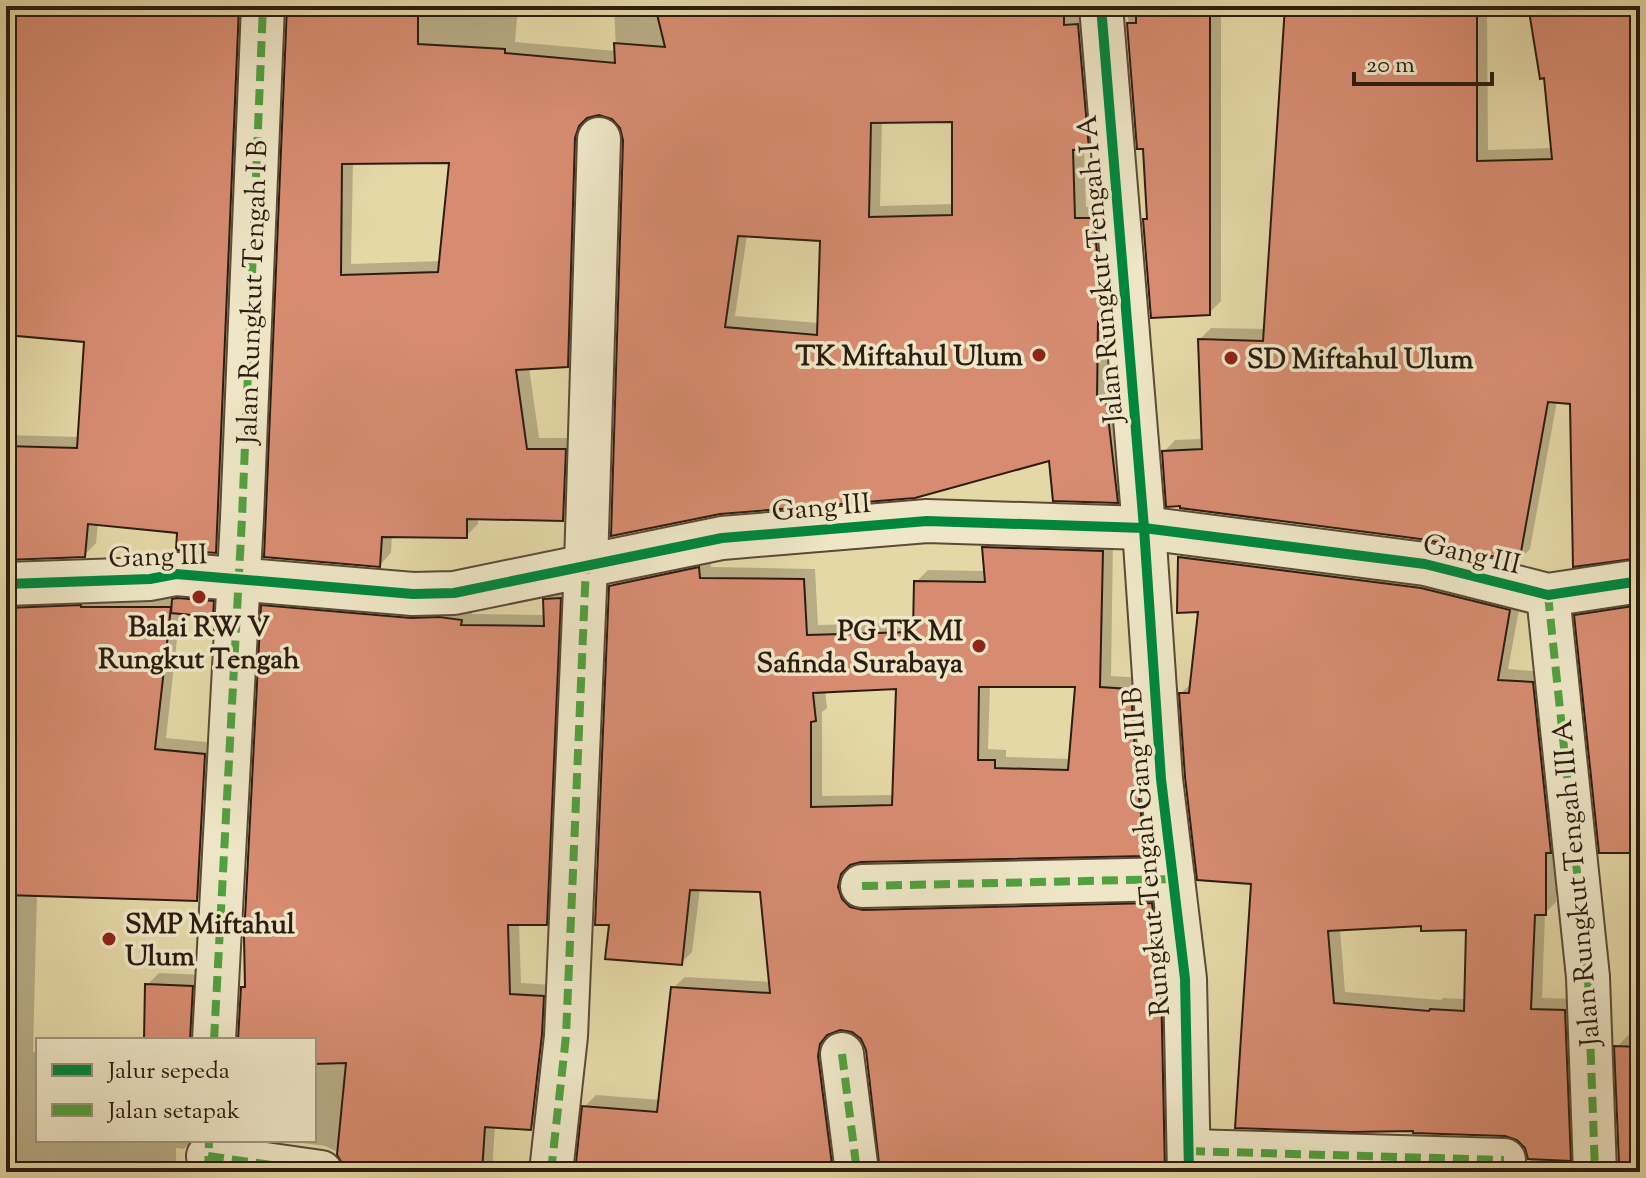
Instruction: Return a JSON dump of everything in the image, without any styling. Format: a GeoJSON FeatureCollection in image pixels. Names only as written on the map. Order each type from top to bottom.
{"type":"FeatureCollection","features":[{"type":"Feature","properties":{"kind":"street","name":"Jalan Rungkut Tengah I B"},"geometry":{"type":"LineString","coordinates":[[214,1038],[239,579],[263,6]]}},
{"type":"Feature","properties":{"kind":"street","name":"Jalan Rungkut Tengah I A"},"geometry":{"type":"LineString","coordinates":[[1101,6],[1144,528]]}},
{"type":"Feature","properties":{"kind":"street"},"geometry":{"type":"LineString","coordinates":[[551,1172],[566,1036],[586,565],[599,139]]}},
{"type":"Feature","properties":{"kind":"street","name":"Gang III"},"geometry":{"type":"LineString","coordinates":[[6,584],[150,579],[176,574],[413,594],[454,593],[722,538],[927,521],[1144,528],[1425,564],[1548,595],[1640,581]]}},
{"type":"Feature","properties":{"kind":"street","name":"Rungkut Tengah Gang III B"},"geometry":{"type":"LineString","coordinates":[[1144,528],[1161,779],[1185,979],[1189,1162]]}},
{"type":"Feature","properties":{"kind":"street","name":"Jalan Rungkut Tengah III A"},"geometry":{"type":"LineString","coordinates":[[1548,595],[1588,977],[1595,1172]]}},
{"type":"Feature","properties":{"kind":"street"},"geometry":{"type":"LineString","coordinates":[[862,886],[1173,879]]}},
{"type":"Feature","properties":{"kind":"street"},"geometry":{"type":"LineString","coordinates":[[842,1054],[857,1172]]}},
{"type":"Feature","properties":{"kind":"street"},"geometry":{"type":"LineString","coordinates":[[208,1156],[321,1172]]}},
{"type":"Feature","properties":{"kind":"street"},"geometry":{"type":"LineString","coordinates":[[1189,1162],[1504,1160]]}},
{"type":"Feature","properties":{"kind":"building"},"geometry":{"type":"Polygon","coordinates":[[[6,6],[239,6],[216,553],[176,550],[177,533],[88,524],[85,557],[6,560],[6,446],[77,448],[84,342],[6,335],[6,6]]]}},
{"type":"Feature","properties":{"kind":"building"},"geometry":{"type":"Polygon","coordinates":[[[287,6],[418,6],[418,44],[505,49],[505,53],[615,63],[614,43],[665,47],[655,6],[1064,6],[1064,25],[1078,24],[1089,149],[1073,150],[1075,218],[1094,218],[1103,321],[1098,321],[1097,400],[1106,399],[1118,503],[1053,501],[1049,461],[915,498],[720,514],[611,536],[623,140],[620,128],[612,119],[599,115],[587,118],[579,126],[575,138],[568,367],[516,370],[527,449],[566,449],[563,521],[467,519],[467,538],[382,537],[380,567],[264,557],[287,6]],[[952,122],[871,123],[869,217],[952,215],[952,122]],[[449,163],[342,164],[341,275],[438,272],[449,163]],[[738,236],[725,327],[817,335],[820,241],[738,236]]]}},
{"type":"Feature","properties":{"kind":"building"},"geometry":{"type":"Polygon","coordinates":[[[1136,6],[1210,6],[1210,315],[1151,318],[1143,219],[1147,219],[1143,149],[1137,149],[1127,23],[1136,23],[1136,6]]]}},
{"type":"Feature","properties":{"kind":"building"},"geometry":{"type":"Polygon","coordinates":[[[1285,6],[1407,6],[1407,10],[1477,6],[1477,161],[1552,159],[1544,78],[1540,79],[1529,11],[1561,6],[1640,6],[1640,558],[1573,567],[1570,404],[1548,402],[1519,563],[1428,540],[1180,506],[1166,507],[1162,451],[1202,449],[1198,339],[1263,341],[1285,6]]]}},
{"type":"Feature","properties":{"kind":"building"},"geometry":{"type":"Polygon","coordinates":[[[982,547],[1103,551],[1100,687],[1131,689],[1146,856],[861,862],[850,865],[841,874],[838,887],[842,899],[850,907],[863,910],[1152,903],[1161,981],[1165,1172],[880,1172],[866,1050],[861,1039],[852,1032],[840,1030],[827,1035],[820,1044],[818,1056],[833,1172],[575,1172],[582,1106],[657,1112],[671,987],[770,993],[760,892],[690,890],[682,965],[605,959],[609,925],[595,925],[609,586],[699,567],[700,578],[804,579],[807,635],[913,632],[914,581],[985,582],[982,547]],[[979,687],[978,760],[995,760],[995,768],[1068,770],[1075,687],[979,687]],[[896,689],[813,693],[816,721],[811,722],[811,807],[892,805],[896,689]]]}},
{"type":"Feature","properties":{"kind":"building"},"geometry":{"type":"Polygon","coordinates":[[[1178,557],[1421,588],[1510,610],[1498,680],[1533,682],[1551,853],[1546,853],[1546,915],[1535,915],[1531,1009],[1565,1010],[1571,1161],[1528,1159],[1525,1148],[1517,1140],[1505,1136],[1235,1128],[1251,884],[1197,880],[1179,693],[1189,693],[1198,612],[1177,613],[1178,557]],[[1421,926],[1328,931],[1334,1003],[1464,1011],[1466,930],[1421,931],[1421,926]]]}},
{"type":"Feature","properties":{"kind":"building"},"geometry":{"type":"Polygon","coordinates":[[[561,598],[547,925],[508,925],[510,994],[544,996],[531,1130],[485,1127],[482,1172],[406,1172],[344,1166],[337,1155],[346,1063],[316,1064],[316,1038],[238,1038],[241,987],[245,987],[244,937],[261,605],[411,618],[439,617],[462,620],[461,625],[544,626],[543,599],[561,598]]]}},
{"type":"Feature","properties":{"kind":"building"},"geometry":{"type":"Polygon","coordinates":[[[172,599],[214,601],[213,617],[171,613],[172,599]]]}},
{"type":"Feature","properties":{"kind":"building"},"geometry":{"type":"Polygon","coordinates":[[[81,605],[171,607],[155,749],[205,754],[197,901],[6,895],[6,608],[81,605]]]}},
{"type":"Feature","properties":{"kind":"building"},"geometry":{"type":"Polygon","coordinates":[[[1640,605],[1640,853],[1599,853],[1574,615],[1640,605]]]}},
{"type":"Feature","properties":{"kind":"building"},"geometry":{"type":"Polygon","coordinates":[[[145,984],[193,986],[190,1038],[144,1038],[145,984]]]}},
{"type":"Feature","properties":{"kind":"building"},"geometry":{"type":"Polygon","coordinates":[[[1614,1046],[1640,1047],[1640,1164],[1619,1163],[1614,1046]]]}},
{"type":"Feature","properties":{"kind":"marked path"},"geometry":{"type":"LineString","coordinates":[[214,1038],[242,518],[263,6]]}},
{"type":"Feature","properties":{"kind":"marked path"},"geometry":{"type":"LineString","coordinates":[[551,1172],[566,1036],[586,565]]}},
{"type":"Feature","properties":{"kind":"marked path"},"geometry":{"type":"LineString","coordinates":[[1548,595],[1588,977],[1595,1172]]}},
{"type":"Feature","properties":{"kind":"marked path"},"geometry":{"type":"LineString","coordinates":[[862,886],[1173,879]]}},
{"type":"Feature","properties":{"kind":"marked path"},"geometry":{"type":"LineString","coordinates":[[842,1054],[857,1172]]}},
{"type":"Feature","properties":{"kind":"marked path"},"geometry":{"type":"LineString","coordinates":[[208,1172],[209,1142]]}},
{"type":"Feature","properties":{"kind":"marked path"},"geometry":{"type":"LineString","coordinates":[[1189,1151],[1504,1160]]}},
{"type":"Feature","properties":{"kind":"marked path"},"geometry":{"type":"LineString","coordinates":[[208,1156],[321,1172]]}},
{"type":"Feature","properties":{"kind":"cycle path"},"geometry":{"type":"LineString","coordinates":[[1101,6],[1144,528],[1161,779],[1185,979],[1189,1172]]}},
{"type":"Feature","properties":{"kind":"cycle path"},"geometry":{"type":"LineString","coordinates":[[6,584],[150,579],[176,574],[413,594],[454,593],[722,538],[927,521],[1144,528],[1425,564],[1548,595],[1640,581]]}},
{"type":"Feature","properties":{"kind":"place","name":"TK Miftahul Ulum"},"geometry":{"type":"Point","coordinates":[1039,355]}},
{"type":"Feature","properties":{"kind":"place","name":"SD Miftahul Ulum"},"geometry":{"type":"Point","coordinates":[1231,358]}},
{"type":"Feature","properties":{"kind":"place","name":"Balai RW V Rungkut Tengah"},"geometry":{"type":"Point","coordinates":[199,597]}},
{"type":"Feature","properties":{"kind":"place","name":"PG TK MI Safinda Surabaya"},"geometry":{"type":"Point","coordinates":[979,646]}},
{"type":"Feature","properties":{"kind":"place","name":"SMP Miftahul Ulum"},"geometry":{"type":"Point","coordinates":[109,939]}}]}
